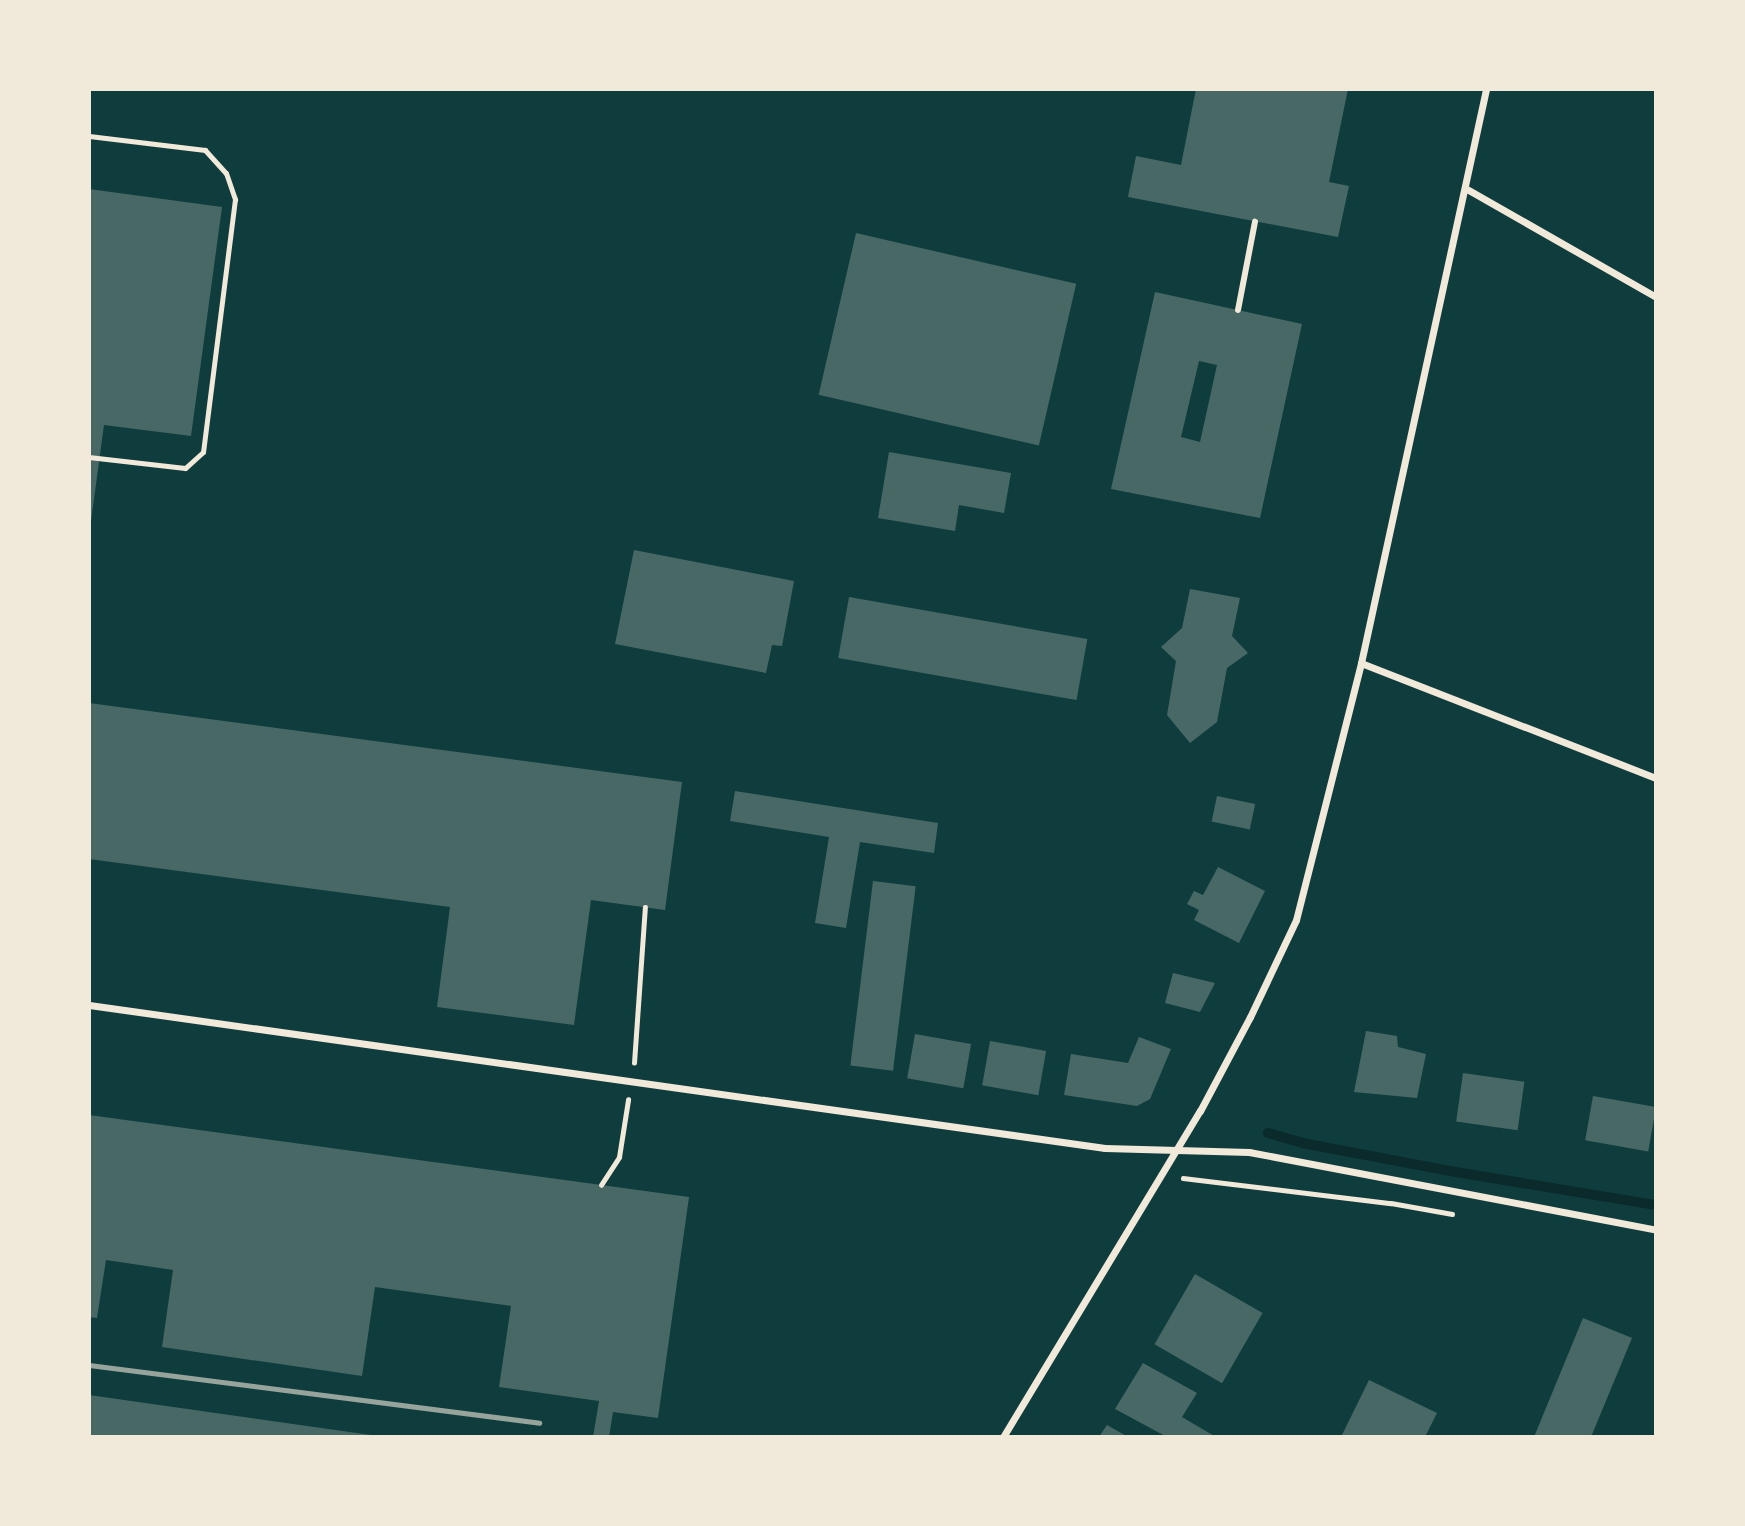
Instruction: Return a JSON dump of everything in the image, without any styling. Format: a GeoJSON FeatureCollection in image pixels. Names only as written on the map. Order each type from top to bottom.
{"type":"FeatureCollection","features":[{"type":"Feature","properties":{"kind":"street"},"geometry":{"type":"LineString","coordinates":[[1003,1437],[1175,1150],[1250,1017],[1296,920],[1361,663],[1443,275],[1486,89]]}},
{"type":"Feature","properties":{"kind":"street"},"geometry":{"type":"LineString","coordinates":[[1465,188],[1656,297]]}},
{"type":"Feature","properties":{"kind":"street"},"geometry":{"type":"LineString","coordinates":[[1238,310],[1255,222]]}},
{"type":"Feature","properties":{"kind":"street"},"geometry":{"type":"LineString","coordinates":[[1361,663],[1656,778]]}},
{"type":"Feature","properties":{"kind":"street"},"geometry":{"type":"LineString","coordinates":[[89,1005],[1105,1148],[1249,1152],[1656,1230]]}},
{"type":"Feature","properties":{"kind":"lane"},"geometry":{"type":"LineString","coordinates":[[89,136],[205,150],[226,173],[234,199],[203,452],[185,468],[89,457]]}},
{"type":"Feature","properties":{"kind":"path"},"geometry":{"type":"LineString","coordinates":[[634,1065],[645,907]]}},
{"type":"Feature","properties":{"kind":"path"},"geometry":{"type":"LineString","coordinates":[[601,1185],[619,1157],[630,1091]]}},
{"type":"Feature","properties":{"kind":"path"},"geometry":{"type":"LineString","coordinates":[[1159,1175],[1391,1203]]}},
{"type":"Feature","properties":{"kind":"building"},"geometry":{"type":"Polygon","coordinates":[[[1196,89],[1348,89],[1329,182],[1349,186],[1338,237],[1128,197],[1136,156],[1181,165],[1196,89]]]}},
{"type":"Feature","properties":{"kind":"building"},"geometry":{"type":"Polygon","coordinates":[[[89,189],[222,207],[191,436],[104,425],[91,521],[89,189]]]}},
{"type":"Feature","properties":{"kind":"building"},"geometry":{"type":"Polygon","coordinates":[[[856,233],[1076,284],[1039,446],[819,395],[856,233]]]}},
{"type":"Feature","properties":{"kind":"building"},"geometry":{"type":"Polygon","coordinates":[[[1155,292],[1302,324],[1260,518],[1111,489],[1155,292]],[[1199,361],[1181,437],[1200,442],[1217,365],[1199,361]]]}},
{"type":"Feature","properties":{"kind":"building"},"geometry":{"type":"Polygon","coordinates":[[[889,452],[1011,473],[1004,513],[959,505],[955,531],[878,518],[889,452]]]}},
{"type":"Feature","properties":{"kind":"building"},"geometry":{"type":"Polygon","coordinates":[[[634,550],[794,581],[782,646],[772,645],[766,673],[615,644],[634,550]]]}},
{"type":"Feature","properties":{"kind":"building"},"geometry":{"type":"Polygon","coordinates":[[[1190,589],[1240,598],[1232,636],[1248,653],[1227,668],[1217,722],[1190,743],[1167,715],[1176,661],[1161,647],[1182,628],[1190,589]]]}},
{"type":"Feature","properties":{"kind":"building"},"geometry":{"type":"Polygon","coordinates":[[[849,597],[1087,639],[1077,700],[838,658],[849,597]]]}},
{"type":"Feature","properties":{"kind":"building"},"geometry":{"type":"Polygon","coordinates":[[[89,703],[682,782],[665,910],[591,900],[574,1025],[437,1007],[450,907],[89,859],[89,703]]]}},
{"type":"Feature","properties":{"kind":"building"},"geometry":{"type":"Polygon","coordinates":[[[735,791],[938,823],[934,853],[860,842],[846,928],[815,923],[829,837],[730,821],[735,791]]]}},
{"type":"Feature","properties":{"kind":"building"},"geometry":{"type":"Polygon","coordinates":[[[1217,796],[1255,804],[1250,830],[1212,821],[1217,796]]]}},
{"type":"Feature","properties":{"kind":"building"},"geometry":{"type":"Polygon","coordinates":[[[1218,867],[1265,891],[1239,943],[1194,920],[1199,910],[1187,904],[1194,891],[1203,895],[1218,867]]]}},
{"type":"Feature","properties":{"kind":"building"},"geometry":{"type":"Polygon","coordinates":[[[873,881],[916,886],[893,1071],[850,1066],[873,881]]]}},
{"type":"Feature","properties":{"kind":"building"},"geometry":{"type":"Polygon","coordinates":[[[1173,973],[1215,983],[1200,1012],[1165,1003],[1173,973]]]}},
{"type":"Feature","properties":{"kind":"building"},"geometry":{"type":"Polygon","coordinates":[[[1366,1031],[1397,1036],[1398,1047],[1426,1054],[1417,1098],[1354,1092],[1366,1031]]]}},
{"type":"Feature","properties":{"kind":"building"},"geometry":{"type":"Polygon","coordinates":[[[915,1034],[971,1044],[963,1088],[907,1078],[915,1034]]]}},
{"type":"Feature","properties":{"kind":"building"},"geometry":{"type":"Polygon","coordinates":[[[1139,1037],[1171,1049],[1150,1099],[1137,1106],[1064,1095],[1071,1054],[1128,1063],[1139,1037]]]}},
{"type":"Feature","properties":{"kind":"building"},"geometry":{"type":"Polygon","coordinates":[[[990,1041],[1046,1051],[1038,1095],[982,1085],[990,1041]]]}},
{"type":"Feature","properties":{"kind":"building"},"geometry":{"type":"Polygon","coordinates":[[[1463,1073],[1524,1082],[1518,1130],[1456,1122],[1463,1073]]]}},
{"type":"Feature","properties":{"kind":"building"},"geometry":{"type":"Polygon","coordinates":[[[1593,1096],[1656,1107],[1648,1151],[1585,1140],[1593,1096]]]}},
{"type":"Feature","properties":{"kind":"building"},"geometry":{"type":"Polygon","coordinates":[[[89,1115],[689,1197],[658,1418],[613,1412],[609,1437],[593,1437],[599,1401],[499,1387],[511,1306],[375,1287],[362,1376],[162,1347],[173,1270],[106,1260],[97,1318],[89,1317],[89,1115]]]}},
{"type":"Feature","properties":{"kind":"building"},"geometry":{"type":"Polygon","coordinates":[[[1195,1274],[1263,1313],[1222,1383],[1154,1344],[1195,1274]]]}},
{"type":"Feature","properties":{"kind":"building"},"geometry":{"type":"Polygon","coordinates":[[[1583,1318],[1632,1338],[1591,1437],[1534,1437],[1583,1318]]]}},
{"type":"Feature","properties":{"kind":"building"},"geometry":{"type":"Polygon","coordinates":[[[1143,1363],[1197,1393],[1182,1417],[1216,1437],[1167,1437],[1115,1409],[1143,1363]]]}},
{"type":"Feature","properties":{"kind":"building"},"geometry":{"type":"Polygon","coordinates":[[[1369,1380],[1437,1413],[1425,1437],[1341,1437],[1369,1380]]]}},
{"type":"Feature","properties":{"kind":"building"},"geometry":{"type":"Polygon","coordinates":[[[89,1395],[371,1435],[371,1437],[89,1437],[89,1395]]]}},
{"type":"Feature","properties":{"kind":"building"},"geometry":{"type":"Polygon","coordinates":[[[1107,1425],[1128,1437],[1099,1437],[1107,1425]]]}},
{"type":"Feature","properties":{"kind":"waterway"},"geometry":{"type":"LineString","coordinates":[[1268,1133],[1302,1143],[1456,1172],[1656,1205]]}},
{"type":"Feature","properties":{"kind":"railway"},"geometry":{"type":"LineString","coordinates":[[89,1365],[539,1423]]}}]}
